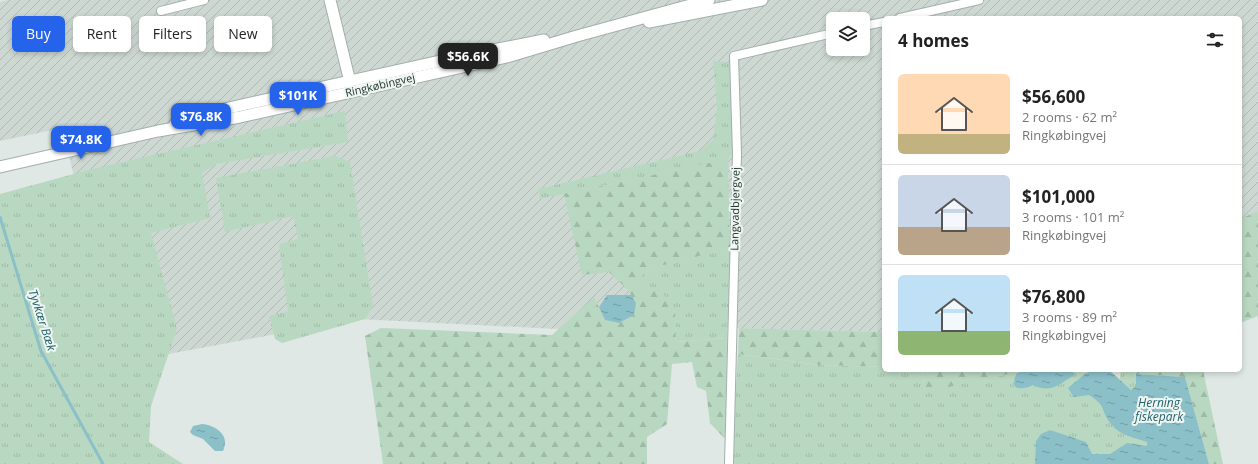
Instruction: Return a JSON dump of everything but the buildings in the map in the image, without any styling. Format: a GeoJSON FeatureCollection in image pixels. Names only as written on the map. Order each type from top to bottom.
{"type":"FeatureCollection","features":[{"type":"Feature","properties":{"kind":"street"},"geometry":{"type":"LineString","coordinates":[[161,11],[204,0]]}},
{"type":"Feature","properties":{"kind":"street"},"geometry":{"type":"LineString","coordinates":[[330,0],[350,82]]}},
{"type":"Feature","properties":{"kind":"street","name":"Ringkøbingvej"},"geometry":{"type":"LineString","coordinates":[[0,166],[158,131],[240,117],[484,62],[709,0]]}},
{"type":"Feature","properties":{"kind":"street","name":"Ringkøbingvej"},"geometry":{"type":"LineString","coordinates":[[613,27],[669,19],[762,0]]}},
{"type":"Feature","properties":{"kind":"street"},"geometry":{"type":"LineString","coordinates":[[909,16],[979,0]]}},
{"type":"Feature","properties":{"kind":"street"},"geometry":{"type":"LineString","coordinates":[[870,25],[882,22]]}},
{"type":"Feature","properties":{"kind":"street","name":"Langvadbjergvej"},"geometry":{"type":"LineString","coordinates":[[729,464],[737,154],[734,56],[826,35]]}},
{"type":"Feature","properties":{"kind":"street","name":"Ringkøbingvej"},"geometry":{"type":"LineString","coordinates":[[158,131],[211,112],[517,44],[577,36]]}},
{"type":"Feature","properties":{"kind":"shaded area"},"geometry":{"type":"Polygon","coordinates":[[[8,0],[1258,0],[1258,288],[1242,293],[1242,16],[882,16],[882,332],[739,328],[576,330],[358,319],[120,363],[62,128],[0,141],[0,2],[8,0]]]}},
{"type":"Feature","properties":{"kind":"green space"},"geometry":{"type":"Polygon","coordinates":[[[713,61],[731,63],[733,151],[728,159],[540,199],[538,189],[700,151],[713,140],[717,108],[713,61]]]}},
{"type":"Feature","properties":{"kind":"green space"},"geometry":{"type":"Polygon","coordinates":[[[345,111],[348,142],[216,164],[202,173],[210,218],[151,233],[177,329],[151,406],[149,442],[183,464],[0,464],[0,194],[92,169],[345,111]]]}},
{"type":"Feature","properties":{"kind":"green space"},"geometry":{"type":"Polygon","coordinates":[[[335,156],[350,162],[373,306],[365,319],[282,343],[275,339],[269,316],[288,311],[279,244],[298,239],[293,216],[225,232],[216,178],[335,156]]]}},
{"type":"Feature","properties":{"kind":"green space"},"geometry":{"type":"Polygon","coordinates":[[[728,159],[730,248],[644,270],[636,289],[662,292],[675,312],[676,342],[727,338],[726,440],[710,423],[706,391],[697,387],[692,362],[672,364],[667,424],[647,437],[647,464],[383,464],[365,336],[381,328],[552,335],[594,297],[605,320],[619,323],[634,315],[636,303],[627,289],[609,272],[582,275],[564,194],[728,159]]]}},
{"type":"Feature","properties":{"kind":"green space"},"geometry":{"type":"Polygon","coordinates":[[[1258,211],[1258,316],[1242,322],[1242,218],[1258,211]]]}},
{"type":"Feature","properties":{"kind":"green space"},"geometry":{"type":"Polygon","coordinates":[[[730,248],[727,338],[676,342],[675,312],[636,289],[644,270],[730,248]]]}},
{"type":"Feature","properties":{"kind":"green space"},"geometry":{"type":"Polygon","coordinates":[[[739,328],[882,332],[882,367],[819,365],[738,354],[739,328]]]}},
{"type":"Feature","properties":{"kind":"green space"},"geometry":{"type":"Polygon","coordinates":[[[738,354],[819,365],[882,367],[882,372],[922,372],[925,391],[1017,372],[1072,372],[1076,374],[1111,372],[1120,379],[1121,372],[1134,372],[1209,464],[731,464],[738,354]]]}},
{"type":"Feature","properties":{"kind":"green space"},"geometry":{"type":"Polygon","coordinates":[[[922,372],[1018,372],[925,392],[922,372]]]}},
{"type":"Feature","properties":{"kind":"green space"},"geometry":{"type":"Polygon","coordinates":[[[1072,372],[1086,372],[1076,374],[1072,372]]]}},
{"type":"Feature","properties":{"kind":"green space"},"geometry":{"type":"Polygon","coordinates":[[[1134,372],[1203,372],[1223,464],[1209,464],[1185,377],[1136,374],[1134,372]]]}},
{"type":"Feature","properties":{"kind":"water"},"geometry":{"type":"Polygon","coordinates":[[[607,295],[631,295],[636,303],[634,315],[619,323],[605,320],[599,307],[607,295]]]}},
{"type":"Feature","properties":{"kind":"water"},"geometry":{"type":"Polygon","coordinates":[[[1072,372],[1076,374],[1055,387],[1040,388],[1033,385],[1024,388],[1017,388],[1014,383],[1017,373],[1072,372]]]}},
{"type":"Feature","properties":{"kind":"water","name":"Herning fiskepark"},"geometry":{"type":"Polygon","coordinates":[[[1111,372],[1131,390],[1136,386],[1136,374],[1185,377],[1209,464],[1035,464],[1036,441],[1041,434],[1050,430],[1086,442],[1092,454],[1110,454],[1127,443],[1147,446],[1147,442],[1128,436],[1114,428],[1101,405],[1095,399],[1089,395],[1074,397],[1068,388],[1086,373],[1111,372]]]}},
{"type":"Feature","properties":{"kind":"water"},"geometry":{"type":"Polygon","coordinates":[[[202,424],[212,426],[220,432],[225,440],[223,451],[215,451],[203,439],[193,435],[190,432],[193,426],[202,424]]]}},
{"type":"Feature","properties":{"kind":"waterway","name":"Tyvkær Bæk"},"geometry":{"type":"LineString","coordinates":[[0,217],[41,351],[103,464]]}}]}
